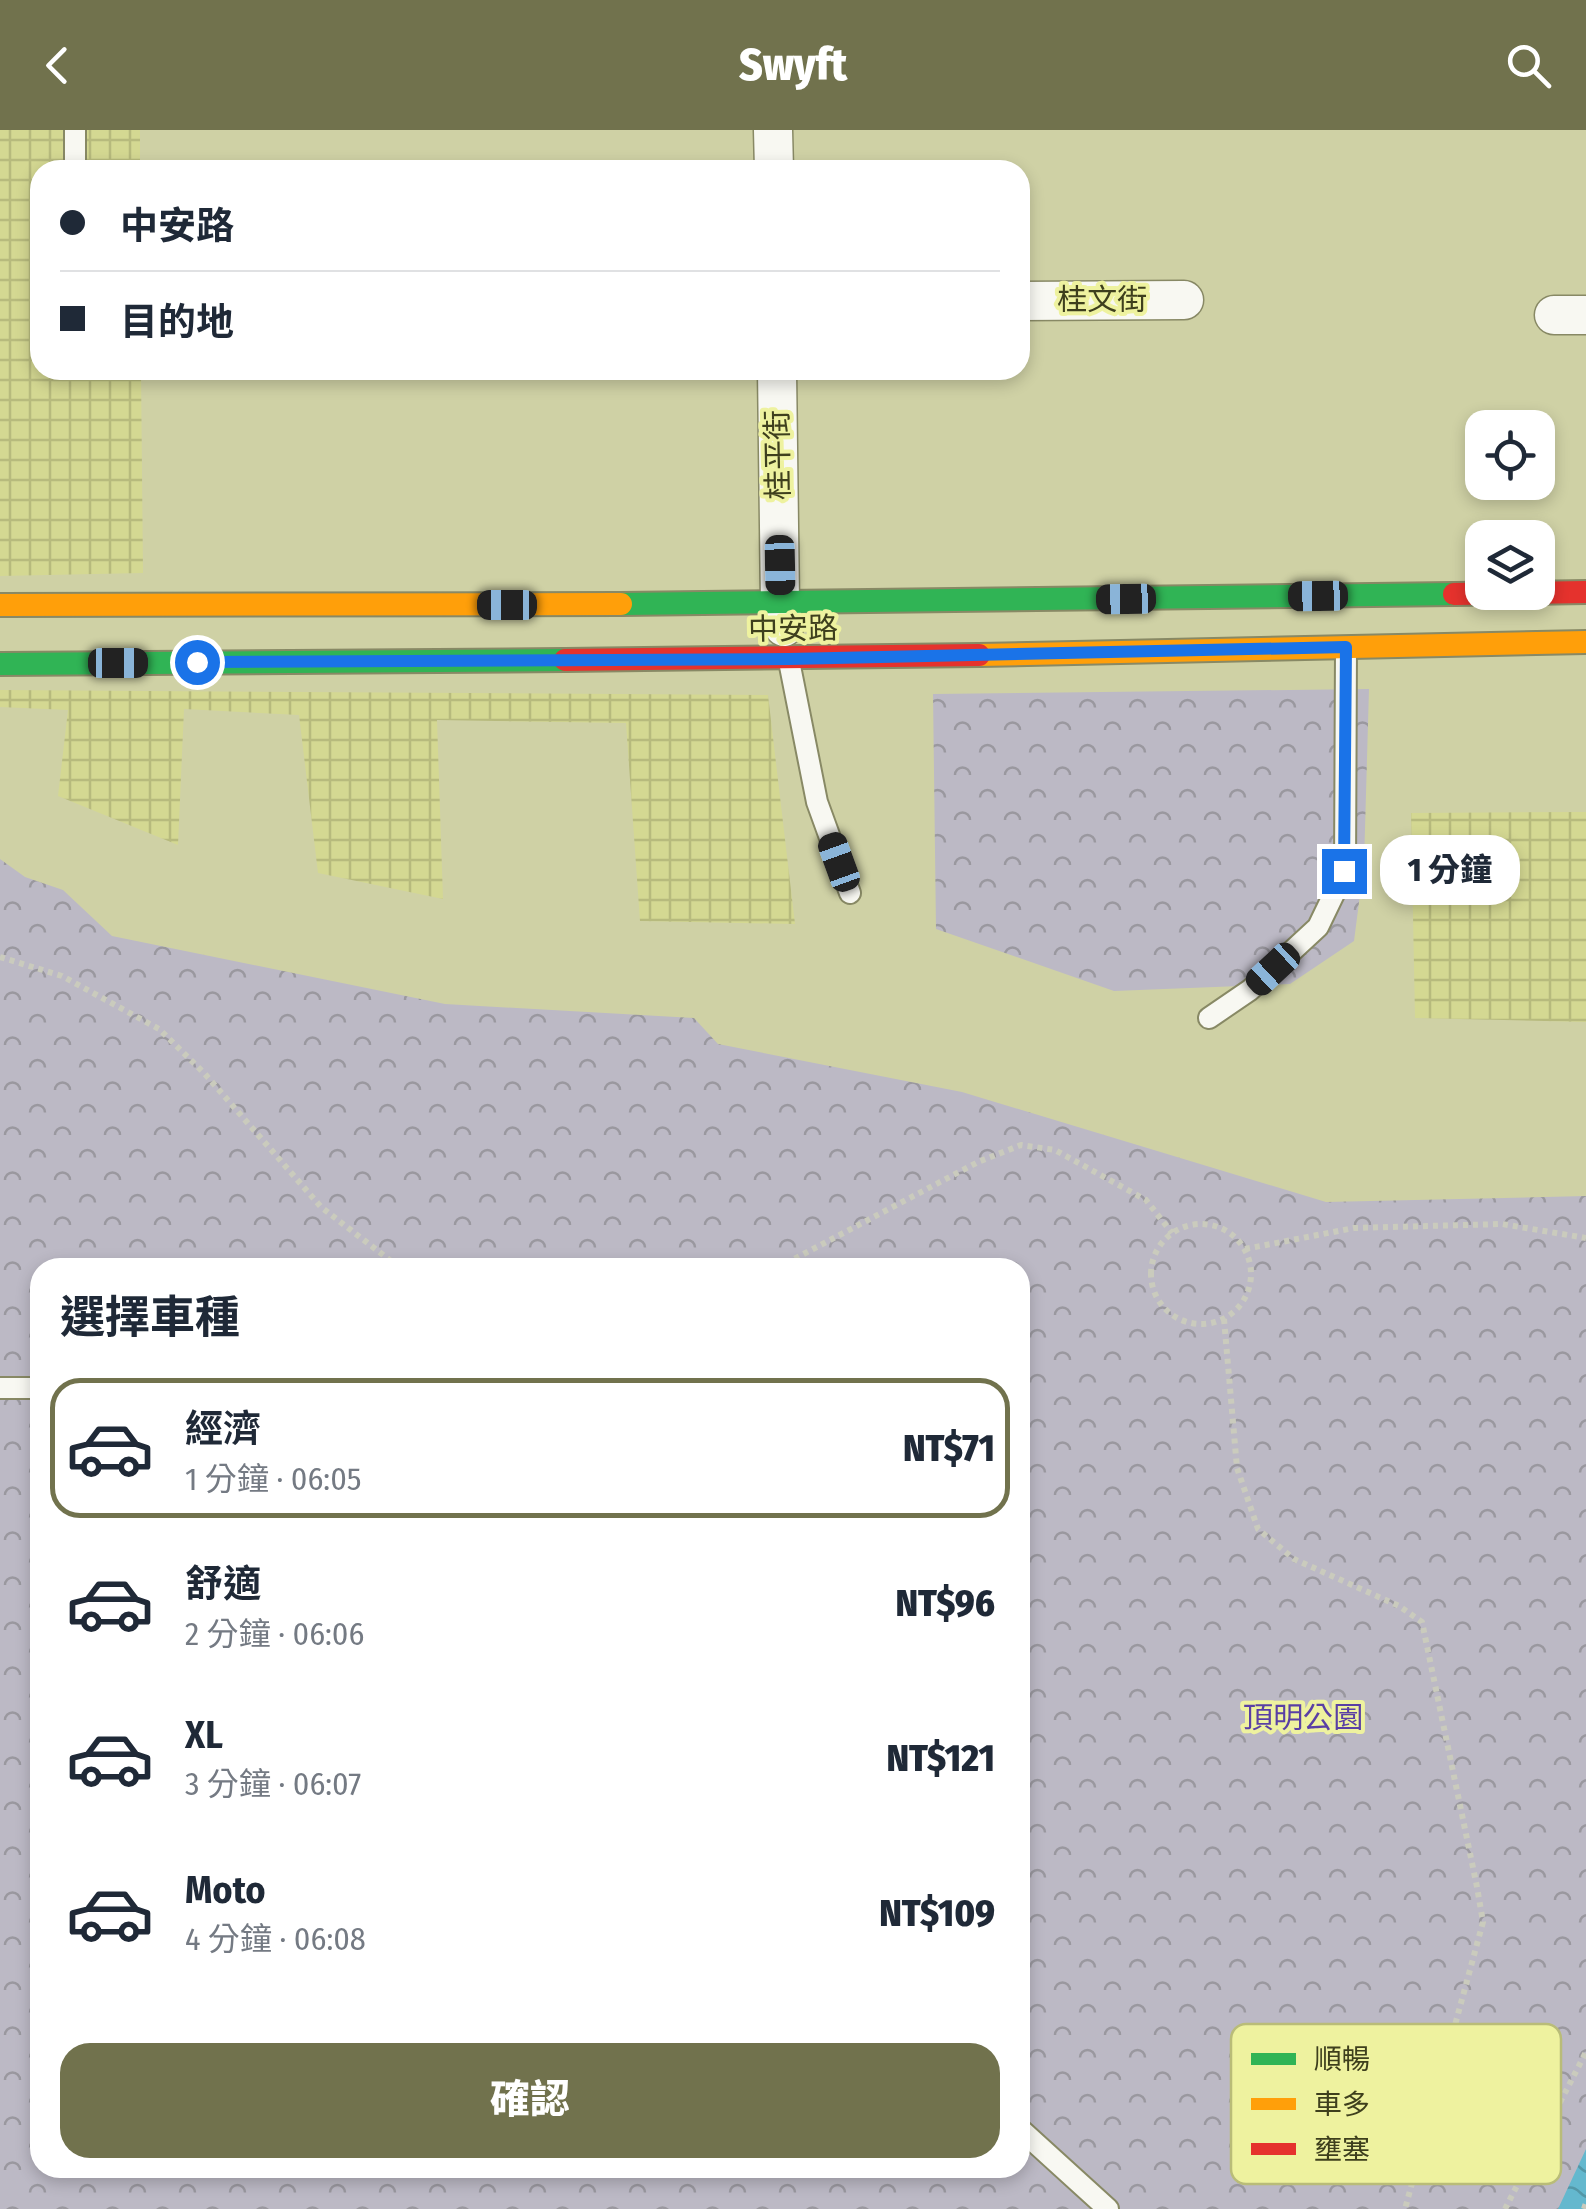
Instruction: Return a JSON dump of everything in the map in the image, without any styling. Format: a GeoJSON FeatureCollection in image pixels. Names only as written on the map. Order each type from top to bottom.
{"type":"FeatureCollection","features":[{"type":"Feature","properties":{"kind":"street"},"geometry":{"type":"LineString","coordinates":[[773,130],[774,160]]}},
{"type":"Feature","properties":{"kind":"street","name":"桂文街"},"geometry":{"type":"LineString","coordinates":[[1030,301],[1184,300]]}},
{"type":"Feature","properties":{"kind":"street","name":"桂平街"},"geometry":{"type":"LineString","coordinates":[[777,380],[780,604],[789,659]]}},
{"type":"Feature","properties":{"kind":"street","name":"中安路"},"geometry":{"type":"LineString","coordinates":[[0,605],[780,604],[1586,592]]}},
{"type":"Feature","properties":{"kind":"street","name":"中安路"},"geometry":{"type":"LineString","coordinates":[[0,664],[789,659],[1586,642]]}},
{"type":"Feature","properties":{"kind":"lane"},"geometry":{"type":"LineString","coordinates":[[74,160],[75,130]]}},
{"type":"Feature","properties":{"kind":"lane"},"geometry":{"type":"LineString","coordinates":[[1209,1018],[1250,990],[1318,927],[1344,871],[1346,647]]}},
{"type":"Feature","properties":{"kind":"lane"},"geometry":{"type":"LineString","coordinates":[[789,659],[817,802],[850,893]]}},
{"type":"Feature","properties":{"kind":"lane"},"geometry":{"type":"LineString","coordinates":[[0,1388],[30,1388]]}},
{"type":"Feature","properties":{"kind":"lane"},"geometry":{"type":"LineString","coordinates":[[1030,2138],[1108,2209]]}},
{"type":"Feature","properties":{"kind":"path"},"geometry":{"type":"LineString","coordinates":[[0,958],[62,976],[159,1029],[321,1207],[387,1258]]}},
{"type":"Feature","properties":{"kind":"path"},"geometry":{"type":"LineString","coordinates":[[796,1258],[978,1162],[1021,1144],[1055,1150],[1146,1200],[1172,1233]]}},
{"type":"Feature","properties":{"kind":"path"},"geometry":{"type":"LineString","coordinates":[[1204,1224],[1234,1236],[1245,1249],[1252,1281],[1237,1310],[1208,1324],[1191,1324],[1162,1307],[1150,1276],[1152,1260],[1172,1233],[1204,1224]]}},
{"type":"Feature","properties":{"kind":"path"},"geometry":{"type":"LineString","coordinates":[[1245,1249],[1354,1228],[1502,1224],[1586,1238]]}},
{"type":"Feature","properties":{"kind":"path"},"geometry":{"type":"LineString","coordinates":[[1224,1319],[1236,1468],[1258,1529],[1294,1558],[1399,1606],[1422,1622],[1484,1922],[1456,2024]]}},
{"type":"Feature","properties":{"kind":"path"},"geometry":{"type":"LineString","coordinates":[[1561,2101],[1586,2052]]}},
{"type":"Feature","properties":{"kind":"path"},"geometry":{"type":"LineString","coordinates":[[1405,2209],[1412,2184]]}},
{"type":"Feature","properties":{"kind":"path"},"geometry":{"type":"LineString","coordinates":[[1506,2209],[1519,2184]]}},
{"type":"Feature","properties":{"kind":"shaded area"},"geometry":{"type":"Polygon","coordinates":[[[0,130],[140,130],[140,160],[30,160],[30,380],[141,380],[143,573],[0,576],[0,130]]]}},
{"type":"Feature","properties":{"kind":"shaded area"},"geometry":{"type":"Polygon","coordinates":[[[0,690],[768,695],[795,924],[640,921],[626,723],[437,720],[443,899],[318,873],[299,715],[184,709],[178,845],[58,796],[68,710],[0,707],[0,690]]]}},
{"type":"Feature","properties":{"kind":"shaded area"},"geometry":{"type":"Polygon","coordinates":[[[1586,812],[1586,1022],[1415,1018],[1411,813],[1586,812]]]}},
{"type":"Feature","properties":{"kind":"green space"},"geometry":{"type":"Polygon","coordinates":[[[1369,689],[1364,864],[1354,941],[1290,984],[1114,991],[936,929],[933,694],[1369,689]]]}},
{"type":"Feature","properties":{"kind":"green space","name":"頂明公園"},"geometry":{"type":"Polygon","coordinates":[[[0,859],[25,877],[63,890],[112,936],[445,1004],[694,1018],[718,1044],[962,1092],[1326,1202],[1586,1196],[1586,2209],[0,2209],[0,859]]]}},
{"type":"Feature","properties":{"kind":"water"},"geometry":{"type":"Polygon","coordinates":[[[1586,2149],[1586,2209],[1558,2209],[1586,2149]]]}},
{"type":"Feature","properties":{"kind":"traffic: fast"},"geometry":{"type":"LineString","coordinates":[[621,604],[1454,594]]}},
{"type":"Feature","properties":{"kind":"traffic: fast"},"geometry":{"type":"LineString","coordinates":[[0,664],[565,660]]}},
{"type":"Feature","properties":{"kind":"traffic: slow"},"geometry":{"type":"LineString","coordinates":[[0,605],[621,604]]}},
{"type":"Feature","properties":{"kind":"traffic: slow"},"geometry":{"type":"LineString","coordinates":[[979,655],[1586,642]]}},
{"type":"Feature","properties":{"kind":"traffic: jam"},"geometry":{"type":"LineString","coordinates":[[1454,594],[1586,592]]}},
{"type":"Feature","properties":{"kind":"traffic: jam"},"geometry":{"type":"LineString","coordinates":[[565,660],[979,655]]}},
{"type":"Feature","properties":{"kind":"route"},"geometry":{"type":"LineString","coordinates":[[197,662],[789,659],[1346,647],[1344,871]]}}]}
